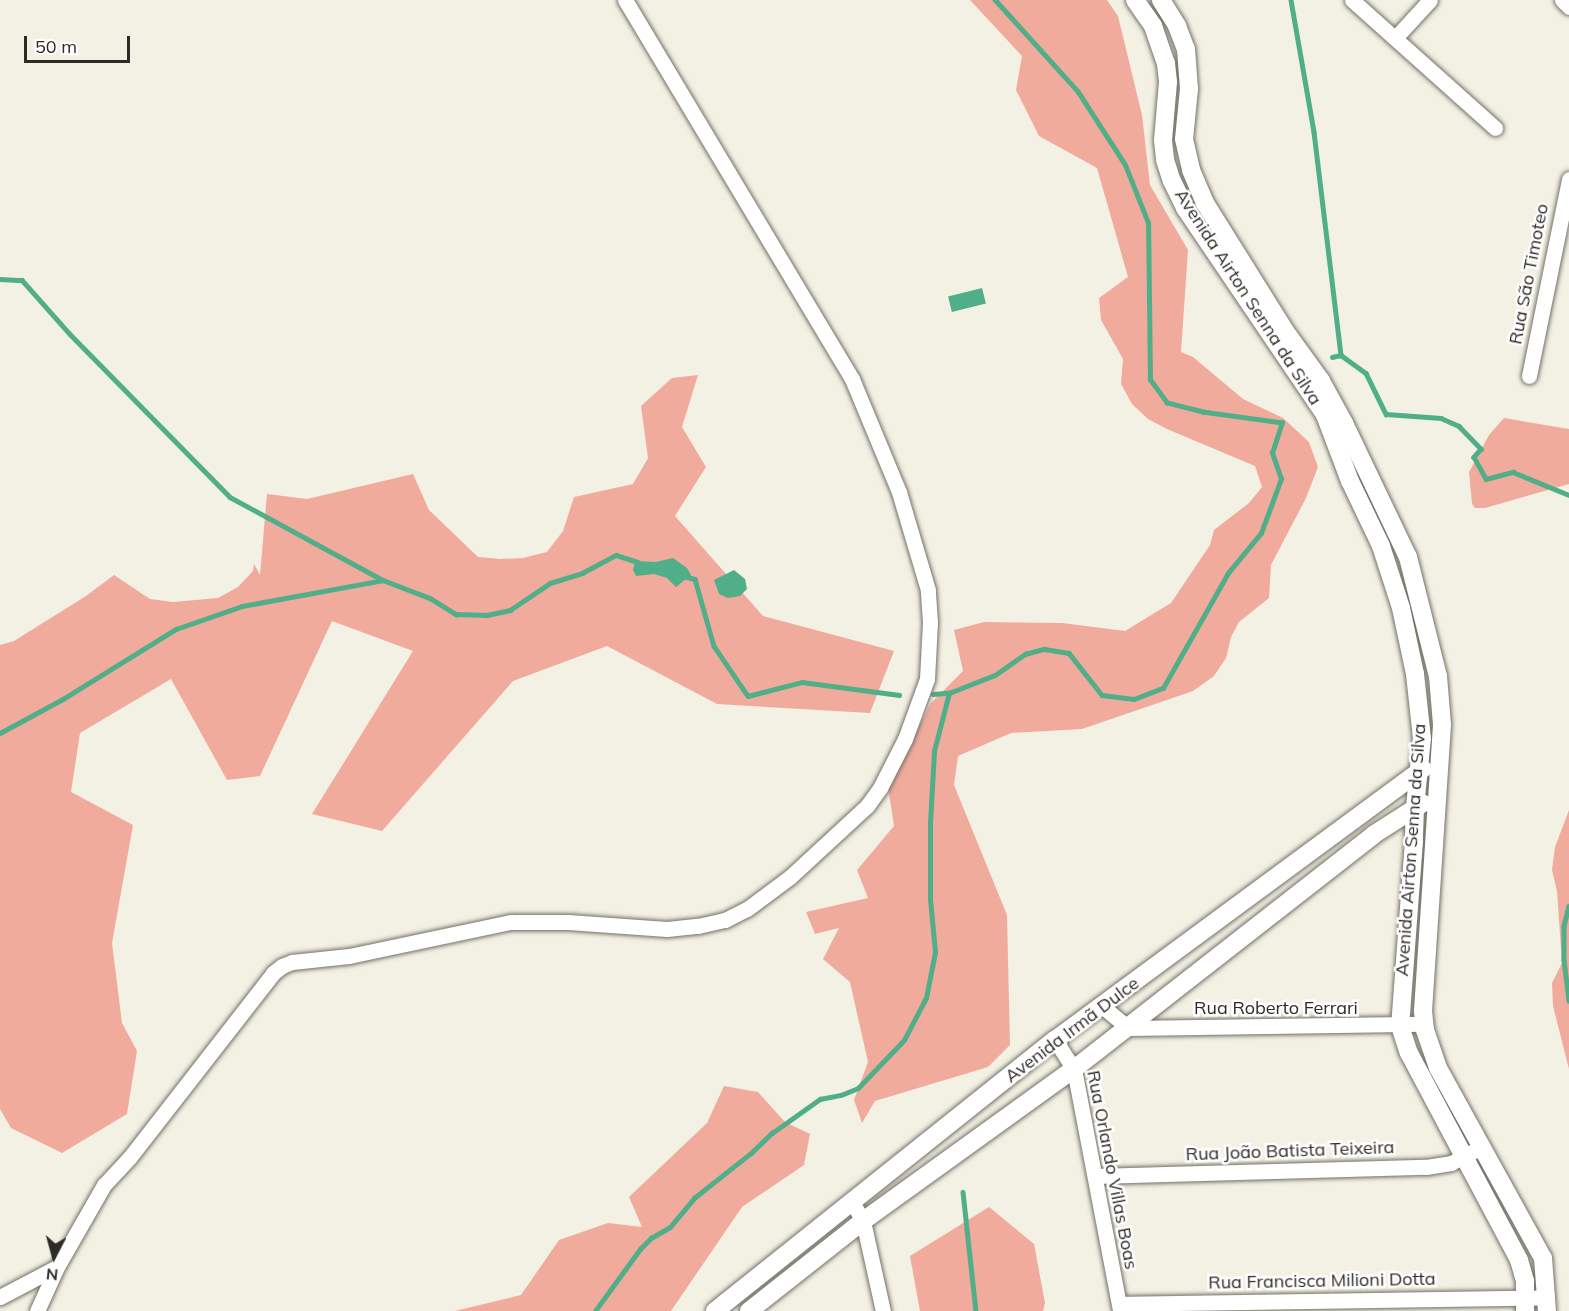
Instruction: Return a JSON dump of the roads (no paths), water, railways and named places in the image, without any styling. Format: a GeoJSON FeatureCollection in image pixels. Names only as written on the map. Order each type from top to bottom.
{"type":"FeatureCollection","features":[{"type":"Feature","properties":{"kind":"street"},"geometry":{"type":"LineString","coordinates":[[37,1311],[57,1267],[104,1185],[130,1157],[273,973],[282,966],[292,962],[349,956],[511,922],[568,922],[667,929],[725,920],[747,909],[790,877],[867,806],[880,788],[905,738],[927,679],[930,622],[928,590],[899,492],[852,379],[625,0]]}},
{"type":"Feature","properties":{"kind":"street","name":"Avenida Airton Senna da Silva"},"geometry":{"type":"LineString","coordinates":[[1135,0],[1153,26],[1166,63],[1168,82],[1163,140],[1165,160],[1172,181],[1193,219],[1325,415],[1350,481],[1381,546],[1401,608],[1415,674],[1422,738],[1414,807],[1414,841],[1400,1026],[1409,1053],[1519,1260],[1525,1281],[1525,1304]]}},
{"type":"Feature","properties":{"kind":"street","name":"Avenida Airton Senna da Silva"},"geometry":{"type":"LineString","coordinates":[[1161,0],[1177,26],[1186,49],[1189,70],[1184,139],[1186,156],[1208,208],[1285,330],[1321,381],[1369,474],[1408,557],[1438,676],[1442,725],[1424,1024],[1433,1058],[1543,1258],[1547,1304]]}},
{"type":"Feature","properties":{"kind":"street"},"geometry":{"type":"LineString","coordinates":[[1352,0],[1495,128]]}},
{"type":"Feature","properties":{"kind":"street"},"geometry":{"type":"LineString","coordinates":[[1396,37],[1430,0]]}},
{"type":"Feature","properties":{"kind":"street"},"geometry":{"type":"LineString","coordinates":[[1562,0],[1569,7]]}},
{"type":"Feature","properties":{"kind":"street","name":"Rua São Timoteo"},"geometry":{"type":"LineString","coordinates":[[1529,376],[1569,179]]}},
{"type":"Feature","properties":{"kind":"street"},"geometry":{"type":"LineString","coordinates":[[1193,219],[1208,208]]}},
{"type":"Feature","properties":{"kind":"street"},"geometry":{"type":"LineString","coordinates":[[1350,481],[1369,474]]}},
{"type":"Feature","properties":{"kind":"street","name":"Avenida Irmã Dulce"},"geometry":{"type":"LineString","coordinates":[[715,1311],[1055,1040],[1419,771],[1439,764]]}},
{"type":"Feature","properties":{"kind":"street","name":"Avenida Irmã Dulce"},"geometry":{"type":"LineString","coordinates":[[749,1311],[863,1221],[1128,1028],[1373,835],[1414,807],[1436,798]]}},
{"type":"Feature","properties":{"kind":"street"},"geometry":{"type":"LineString","coordinates":[[1102,1006],[1128,1028]]}},
{"type":"Feature","properties":{"kind":"street","name":"Rua Roberto Ferrari"},"geometry":{"type":"LineString","coordinates":[[1128,1028],[1424,1024]]}},
{"type":"Feature","properties":{"kind":"street","name":"Rua Orlando Villas Boas"},"geometry":{"type":"LineString","coordinates":[[1055,1040],[1074,1069],[1120,1308]]}},
{"type":"Feature","properties":{"kind":"street","name":"Rua João Batista Teixeira"},"geometry":{"type":"LineString","coordinates":[[1095,1176],[1426,1167],[1451,1162],[1481,1146]]}},
{"type":"Feature","properties":{"kind":"street"},"geometry":{"type":"LineString","coordinates":[[852,1202],[863,1221],[883,1311]]}},
{"type":"Feature","properties":{"kind":"street"},"geometry":{"type":"LineString","coordinates":[[4,1289],[57,1267]]}},
{"type":"Feature","properties":{"kind":"street","name":"Rua Francisca Milioni Dotta"},"geometry":{"type":"LineString","coordinates":[[1120,1308],[1547,1304]]}},
{"type":"Feature","properties":{"kind":"waterway"},"geometry":{"type":"LineString","coordinates":[[933,694],[949,693],[995,675],[1025,654],[1044,649],[1069,653],[1102,695],[1134,699],[1163,688],[1228,573],[1261,533],[1281,479],[1272,453],[1282,423],[1203,412],[1167,403],[1150,380],[1148,223],[1125,165],[1078,92],[995,0]]}},
{"type":"Feature","properties":{"kind":"waterway"},"geometry":{"type":"LineString","coordinates":[[1291,0],[1314,132],[1341,355]]}},
{"type":"Feature","properties":{"kind":"waterway"},"geometry":{"type":"LineString","coordinates":[[0,279],[22,280],[70,334],[230,497],[383,580]]}},
{"type":"Feature","properties":{"kind":"waterway"},"geometry":{"type":"LineString","coordinates":[[1332,357],[1341,355],[1366,373],[1386,414],[1441,418],[1459,426],[1481,449],[1474,457],[1486,479],[1513,472],[1569,495]]}},
{"type":"Feature","properties":{"kind":"waterway"},"geometry":{"type":"LineString","coordinates":[[0,733],[63,699],[176,629],[242,606],[383,580],[430,598],[456,614],[487,615],[510,610],[550,583],[582,573],[616,555],[638,562]]}},
{"type":"Feature","properties":{"kind":"waterway"},"geometry":{"type":"LineString","coordinates":[[683,576],[695,579],[714,646],[748,696],[802,682],[899,695]]}},
{"type":"Feature","properties":{"kind":"waterway"},"geometry":{"type":"LineString","coordinates":[[595,1311],[640,1249],[651,1238],[670,1227],[694,1198],[751,1153],[772,1133],[820,1099],[841,1095],[858,1088],[904,1040],[926,998],[935,952],[930,899],[930,823],[934,751],[949,693]]}},
{"type":"Feature","properties":{"kind":"waterway"},"geometry":{"type":"LineString","coordinates":[[1569,906],[1564,926],[1564,960],[1569,1001]]}},
{"type":"Feature","properties":{"kind":"waterway"},"geometry":{"type":"LineString","coordinates":[[963,1192],[976,1311]]}}]}
